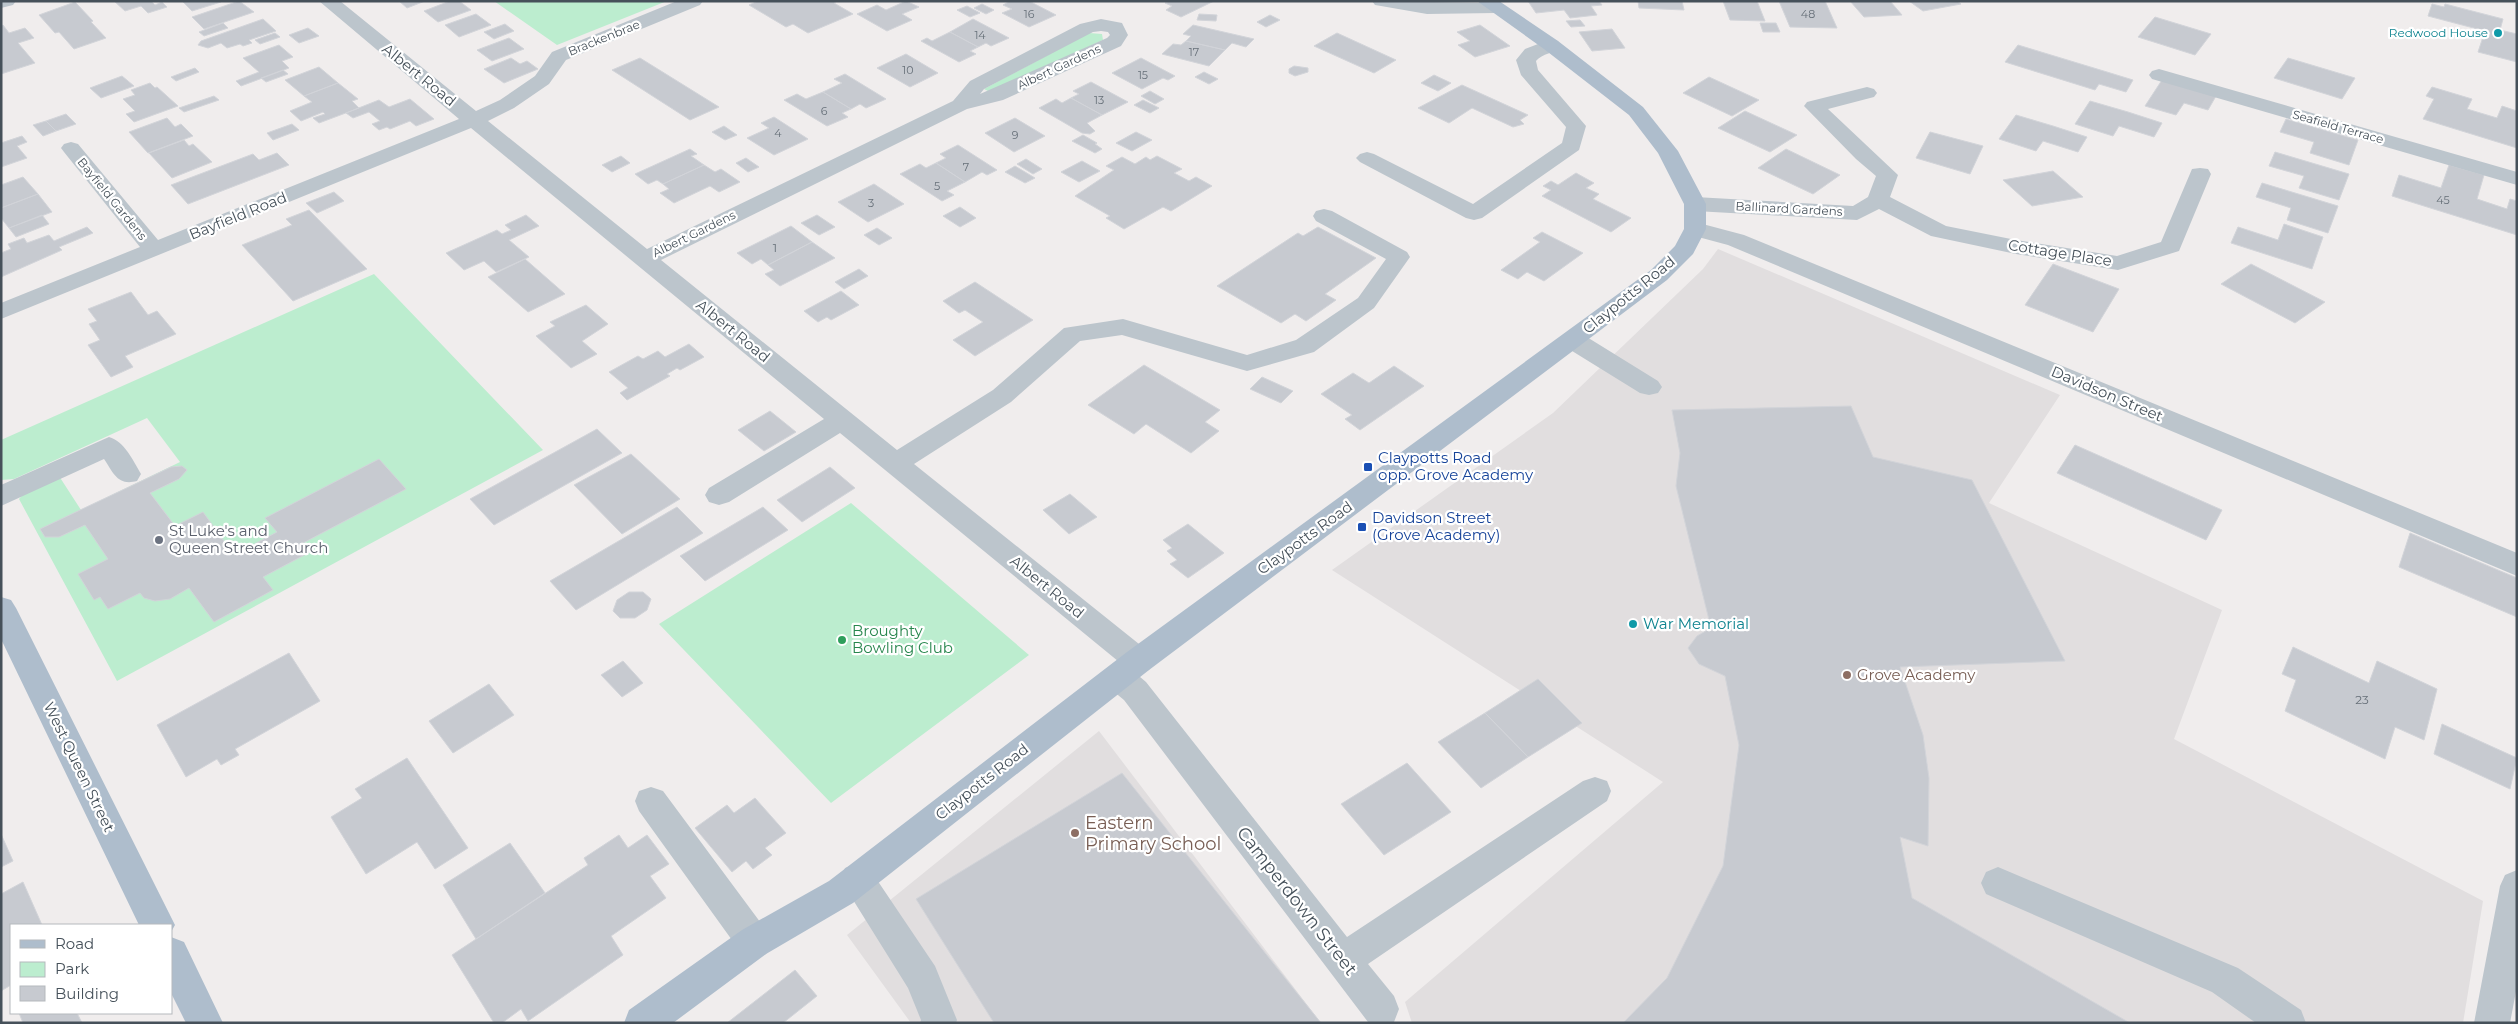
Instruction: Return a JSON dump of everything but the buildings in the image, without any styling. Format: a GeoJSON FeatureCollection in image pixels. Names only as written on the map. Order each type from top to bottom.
{"type":"FeatureCollection","features":[{"type":"Feature","properties":{"kind":"main road","name":"Claypotts Road"},"geometry":{"type":"LineString","coordinates":[[642,1023],[754,942],[841,892],[1128,669],[1659,275],[1685,249],[1695,229],[1695,204],[1668,151],[1636,111],[1551,45],[1490,4]]}},
{"type":"Feature","properties":{"kind":"main road","name":"West Queen Street"},"geometry":{"type":"LineString","coordinates":[[1,608],[157,924]]}},
{"type":"Feature","properties":{"kind":"main road"},"geometry":{"type":"LineString","coordinates":[[172,956],[205,1023]]}},
{"type":"Feature","properties":{"kind":"street"},"geometry":{"type":"LineString","coordinates":[[1,3],[7,1]]}},
{"type":"Feature","properties":{"kind":"street","name":"Brackenbrae"},"geometry":{"type":"LineString","coordinates":[[474,120],[507,104],[542,80],[559,56],[694,1]]}},
{"type":"Feature","properties":{"kind":"street"},"geometry":{"type":"LineString","coordinates":[[1381,1],[1427,9],[1490,4]]}},
{"type":"Feature","properties":{"kind":"street","name":"Albert Road"},"geometry":{"type":"LineString","coordinates":[[340,4],[474,120],[896,463],[1128,669]]}},
{"type":"Feature","properties":{"kind":"street","name":"Albert Gardens"},"geometry":{"type":"LineString","coordinates":[[644,258],[960,104],[996,96],[1114,42],[1119,35],[1115,27],[1100,25],[1087,28],[977,85],[960,104]]}},
{"type":"Feature","properties":{"kind":"street"},"geometry":{"type":"LineString","coordinates":[[1368,158],[1474,212],[1572,146],[1576,126],[1528,71],[1526,60],[1532,53],[1551,45]]}},
{"type":"Feature","properties":{"kind":"street","name":"Seafield Terrace"},"geometry":{"type":"LineString","coordinates":[[2159,75],[2517,179]]}},
{"type":"Feature","properties":{"kind":"street"},"geometry":{"type":"LineString","coordinates":[[1867,93],[1814,106],[1886,175],[1878,200]]}},
{"type":"Feature","properties":{"kind":"street","name":"Bayfield Road"},"geometry":{"type":"LineString","coordinates":[[1,312],[474,120]]}},
{"type":"Feature","properties":{"kind":"street","name":"Bayfield Gardens"},"geometry":{"type":"LineString","coordinates":[[70,148],[154,250]]}},
{"type":"Feature","properties":{"kind":"street","name":"Cottage Place"},"geometry":{"type":"LineString","coordinates":[[1878,200],[1940,231],[2016,247],[2118,263],[2171,246],[2200,174]]}},
{"type":"Feature","properties":{"kind":"street","name":"Ballinard Gardens"},"geometry":{"type":"LineString","coordinates":[[1695,204],[1857,213],[1878,200]]}},
{"type":"Feature","properties":{"kind":"street"},"geometry":{"type":"LineString","coordinates":[[896,463],[1002,396],[1073,334],[1122,327],[1247,363],[1305,346],[1366,302],[1399,257],[1324,216]]}},
{"type":"Feature","properties":{"kind":"street","name":"Davidson Street"},"geometry":{"type":"LineString","coordinates":[[1695,229],[1736,240],[2517,565]]}},
{"type":"Feature","properties":{"kind":"street"},"geometry":{"type":"LineString","coordinates":[[1573,340],[1649,387]]}},
{"type":"Feature","properties":{"kind":"street"},"geometry":{"type":"LineString","coordinates":[[720,495],[842,420]]}},
{"type":"Feature","properties":{"kind":"street"},"geometry":{"type":"LineString","coordinates":[[1,496],[109,446],[128,474]]}},
{"type":"Feature","properties":{"kind":"street","name":"Camperdown Street"},"geometry":{"type":"LineString","coordinates":[[1128,669],[1134,691],[1381,1009]]}},
{"type":"Feature","properties":{"kind":"street"},"geometry":{"type":"LineString","coordinates":[[1343,960],[1595,791]]}},
{"type":"Feature","properties":{"kind":"street"},"geometry":{"type":"LineString","coordinates":[[651,801],[754,942]]}},
{"type":"Feature","properties":{"kind":"street"},"geometry":{"type":"LineString","coordinates":[[858,879],[922,978],[939,1020],[938,1023]]}},
{"type":"Feature","properties":{"kind":"street"},"geometry":{"type":"LineString","coordinates":[[1998,883],[2225,980],[2288,1023]]}},
{"type":"Feature","properties":{"kind":"street"},"geometry":{"type":"LineString","coordinates":[[2492,1023],[2517,886]]}},
{"type":"Feature","properties":{"kind":"shaded area","name":"Grove Academy"},"geometry":{"type":"Polygon","coordinates":[[[1718,249],[2060,395],[1989,503],[2222,610],[2174,739],[2483,901],[2463,1023],[1412,1023],[1405,1002],[1663,782],[1332,570],[1553,413],[1703,269],[1718,249]]]}},
{"type":"Feature","properties":{"kind":"shaded area","name":"Eastern Primary School"},"geometry":{"type":"Polygon","coordinates":[[[1099,731],[1321,1023],[911,1023],[847,935],[1099,731]]]}},
{"type":"Feature","properties":{"kind":"green space"},"geometry":{"type":"Polygon","coordinates":[[[494,1],[667,1],[557,45],[494,1]]]}},
{"type":"Feature","properties":{"kind":"green space"},"geometry":{"type":"Polygon","coordinates":[[[1089,33],[1102,34],[1103,40],[990,92],[984,89],[1089,33]]]}},
{"type":"Feature","properties":{"kind":"green space"},"geometry":{"type":"Polygon","coordinates":[[[374,274],[543,450],[117,681],[19,499],[25,492],[59,476],[81,510],[180,462],[147,418],[14,479],[1,480],[1,440],[374,274]]]}},
{"type":"Feature","properties":{"kind":"green space","name":"Broughty Bowling Club"},"geometry":{"type":"Polygon","coordinates":[[[851,503],[1029,655],[831,803],[659,624],[851,503]]]}},
{"type":"Feature","properties":{"kind":"place","name":"Redwood House"},"geometry":{"type":"Point","coordinates":[2498,33]}},
{"type":"Feature","properties":{"kind":"place","name":"Claypotts Road opp. Grove Academy"},"geometry":{"type":"Point","coordinates":[1368,467]}},
{"type":"Feature","properties":{"kind":"place","name":"Davidson Street (Grove Academy)"},"geometry":{"type":"Point","coordinates":[1362,527]}},
{"type":"Feature","properties":{"kind":"place","name":"St Luke's and Queen Street Church"},"geometry":{"type":"Point","coordinates":[159,540]}},
{"type":"Feature","properties":{"kind":"place","name":"War Memorial"},"geometry":{"type":"Point","coordinates":[1633,624]}},
{"type":"Feature","properties":{"kind":"place","name":"Broughty Bowling Club"},"geometry":{"type":"Point","coordinates":[842,640]}},
{"type":"Feature","properties":{"kind":"place","name":"Grove Academy"},"geometry":{"type":"Point","coordinates":[1847,675]}},
{"type":"Feature","properties":{"kind":"place","name":"Eastern Primary School"},"geometry":{"type":"Point","coordinates":[1075,833]}}]}
